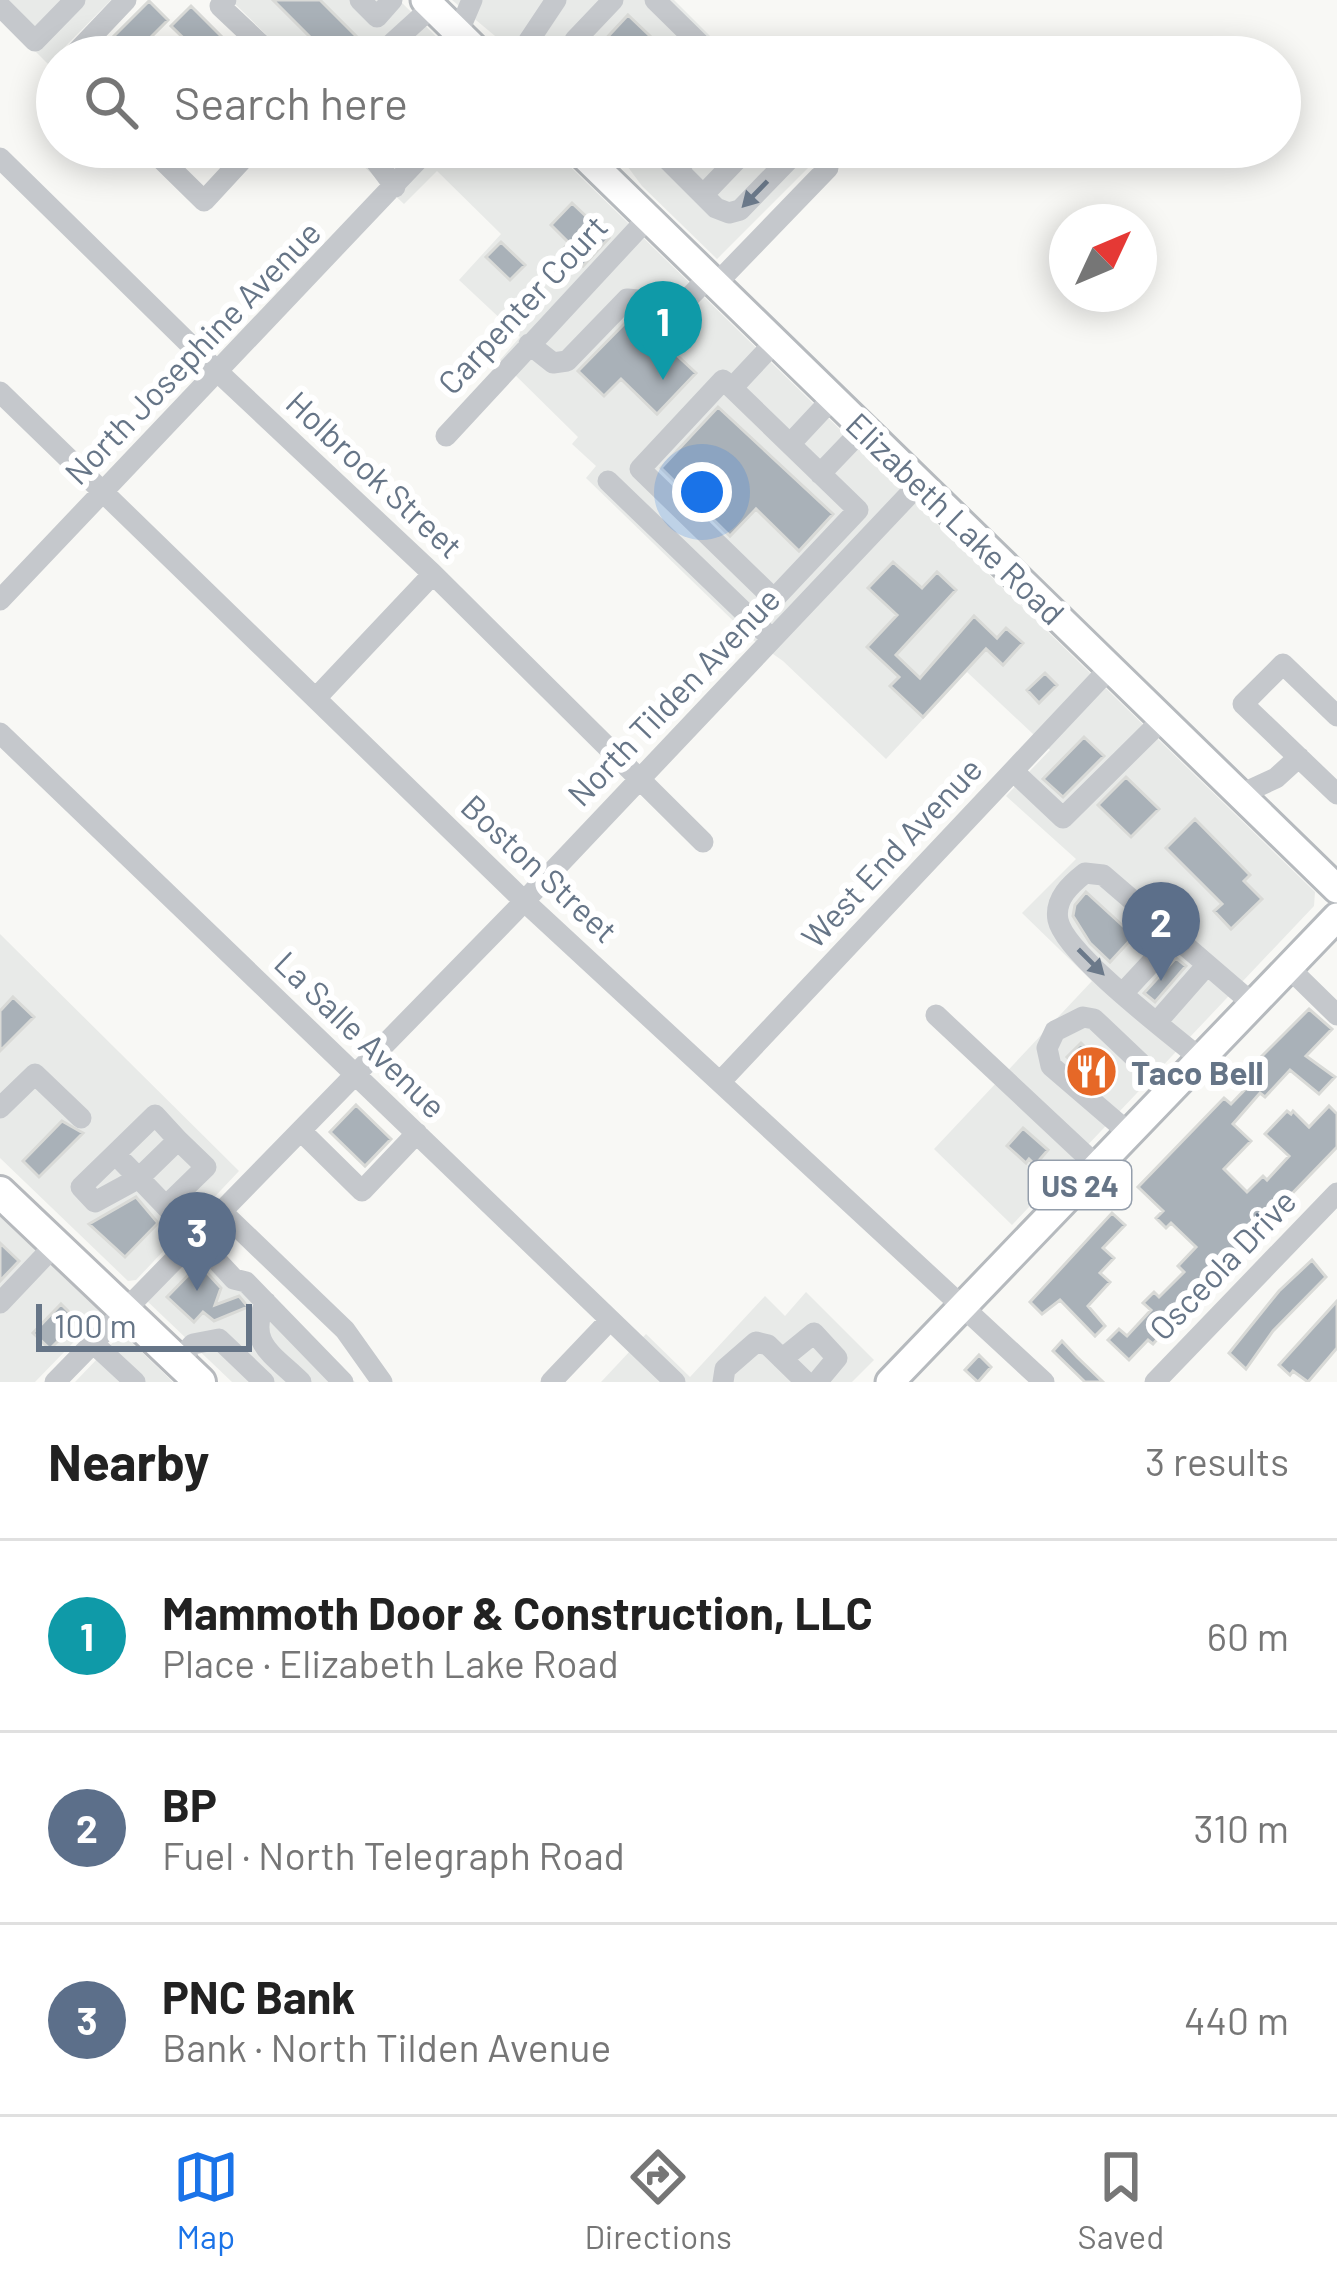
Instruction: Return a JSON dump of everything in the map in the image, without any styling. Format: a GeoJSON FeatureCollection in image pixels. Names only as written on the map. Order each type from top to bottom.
{"type":"FeatureCollection","features":[{"type":"Feature","properties":{"kind":"highway"},"geometry":{"type":"LineString","coordinates":[[0,1192],[152,1336],[182,1373]]}},
{"type":"Feature","properties":{"kind":"main road"},"geometry":{"type":"LineString","coordinates":[[428,3],[461,36]]}},
{"type":"Feature","properties":{"kind":"main road","name":"Elizabeth Lake Road"},"geometry":{"type":"LineString","coordinates":[[597,168],[1337,890]]}},
{"type":"Feature","properties":{"kind":"main road","name":"US 24"},"geometry":{"type":"LineString","coordinates":[[890,1382],[1337,916]]}},
{"type":"Feature","properties":{"kind":"street"},"geometry":{"type":"LineString","coordinates":[[40,36],[75,0]]}},
{"type":"Feature","properties":{"kind":"street"},"geometry":{"type":"LineString","coordinates":[[87,0],[107,20]]}},
{"type":"Feature","properties":{"kind":"street"},"geometry":{"type":"LineString","coordinates":[[91,36],[126,0]]}},
{"type":"Feature","properties":{"kind":"street"},"geometry":{"type":"LineString","coordinates":[[226,0],[220,6],[252,36]]}},
{"type":"Feature","properties":{"kind":"street"},"geometry":{"type":"LineString","coordinates":[[360,0],[377,17],[392,0]]}},
{"type":"Feature","properties":{"kind":"street"},"geometry":{"type":"LineString","coordinates":[[458,33],[472,0]]}},
{"type":"Feature","properties":{"kind":"street"},"geometry":{"type":"LineString","coordinates":[[532,36],[556,0]]}},
{"type":"Feature","properties":{"kind":"street"},"geometry":{"type":"LineString","coordinates":[[579,36],[613,0]]}},
{"type":"Feature","properties":{"kind":"street"},"geometry":{"type":"LineString","coordinates":[[655,0],[692,36]]}},
{"type":"Feature","properties":{"kind":"street"},"geometry":{"type":"LineString","coordinates":[[396,36],[428,3]]}},
{"type":"Feature","properties":{"kind":"street"},"geometry":{"type":"LineString","coordinates":[[0,6],[36,40]]}},
{"type":"Feature","properties":{"kind":"street","name":"Holbrook Street"},"geometry":{"type":"LineString","coordinates":[[0,158],[218,372],[434,574],[703,842]]}},
{"type":"Feature","properties":{"kind":"street"},"geometry":{"type":"LineString","coordinates":[[171,168],[204,200],[234,168]]}},
{"type":"Feature","properties":{"kind":"street"},"geometry":{"type":"LineString","coordinates":[[380,168],[395,187]]}},
{"type":"Feature","properties":{"kind":"street","name":"North Josephine Avenue"},"geometry":{"type":"LineString","coordinates":[[0,600],[412,168]]}},
{"type":"Feature","properties":{"kind":"street"},"geometry":{"type":"LineString","coordinates":[[703,195],[729,168]]}},
{"type":"Feature","properties":{"kind":"street"},"geometry":{"type":"LineString","coordinates":[[677,169],[716,208],[729,214],[740,210],[783,168]]}},
{"type":"Feature","properties":{"kind":"street"},"geometry":{"type":"LineString","coordinates":[[529,344],[553,363],[567,361],[627,299],[638,300],[659,321],[666,321],[828,168]]}},
{"type":"Feature","properties":{"kind":"street","name":"Carpenter Court"},"geometry":{"type":"LineString","coordinates":[[446,436],[648,218]]}},
{"type":"Feature","properties":{"kind":"street"},"geometry":{"type":"LineString","coordinates":[[732,388],[775,342]]}},
{"type":"Feature","properties":{"kind":"street"},"geometry":{"type":"LineString","coordinates":[[640,470],[774,599],[858,510],[723,380],[640,470],[614,486],[772,639]]}},
{"type":"Feature","properties":{"kind":"street","name":"Boston Street"},"geometry":{"type":"LineString","coordinates":[[0,392],[524,901],[1044,1382]]}},
{"type":"Feature","properties":{"kind":"street"},"geometry":{"type":"LineString","coordinates":[[790,444],[833,398]]}},
{"type":"Feature","properties":{"kind":"street"},"geometry":{"type":"LineString","coordinates":[[820,474],[864,428]]}},
{"type":"Feature","properties":{"kind":"street","name":"North Tilden Avenue"},"geometry":{"type":"LineString","coordinates":[[55,1382],[524,901],[920,483]]}},
{"type":"Feature","properties":{"kind":"street"},"geometry":{"type":"LineString","coordinates":[[686,556],[706,534]]}},
{"type":"Feature","properties":{"kind":"street"},"geometry":{"type":"LineString","coordinates":[[716,584],[735,563]]}},
{"type":"Feature","properties":{"kind":"street"},"geometry":{"type":"LineString","coordinates":[[806,567],[824,585]]}},
{"type":"Feature","properties":{"kind":"street"},"geometry":{"type":"LineString","coordinates":[[316,698],[434,574]]}},
{"type":"Feature","properties":{"kind":"street"},"geometry":{"type":"LineString","coordinates":[[1337,716],[1283,664],[1244,704],[1337,794]]}},
{"type":"Feature","properties":{"kind":"street","name":"West End Avenue"},"geometry":{"type":"LineString","coordinates":[[721,1081],[1110,668]]}},
{"type":"Feature","properties":{"kind":"street"},"geometry":{"type":"LineString","coordinates":[[1013,771],[1063,818],[1162,720]]}},
{"type":"Feature","properties":{"kind":"street","name":"La Salle Avenue"},"geometry":{"type":"LineString","coordinates":[[0,733],[610,1320],[659,1377]]}},
{"type":"Feature","properties":{"kind":"street"},"geometry":{"type":"LineString","coordinates":[[1239,795],[1276,778],[1299,757]]}},
{"type":"Feature","properties":{"kind":"street"},"geometry":{"type":"LineString","coordinates":[[1261,815],[1276,778]]}},
{"type":"Feature","properties":{"kind":"street"},"geometry":{"type":"LineString","coordinates":[[1201,1059],[1123,993],[1061,927],[1058,905],[1073,883],[1085,873],[1102,874],[1253,1004]]}},
{"type":"Feature","properties":{"kind":"street"},"geometry":{"type":"LineString","coordinates":[[1123,993],[1175,937]]}},
{"type":"Feature","properties":{"kind":"street"},"geometry":{"type":"LineString","coordinates":[[1157,1022],[1207,965]]}},
{"type":"Feature","properties":{"kind":"street"},"geometry":{"type":"LineString","coordinates":[[1288,968],[1337,1016]]}},
{"type":"Feature","properties":{"kind":"street"},"geometry":{"type":"LineString","coordinates":[[936,1015],[1097,1166]]}},
{"type":"Feature","properties":{"kind":"street"},"geometry":{"type":"LineString","coordinates":[[1130,1133],[1051,1066],[1047,1048],[1054,1031],[1083,1016],[1094,1019],[1170,1091]]}},
{"type":"Feature","properties":{"kind":"street"},"geometry":{"type":"LineString","coordinates":[[0,1108],[34,1074],[81,1118]]}},
{"type":"Feature","properties":{"kind":"street"},"geometry":{"type":"LineString","coordinates":[[166,1206],[206,1167],[155,1115],[81,1187],[95,1202],[139,1178],[178,1140]]}},
{"type":"Feature","properties":{"kind":"street"},"geometry":{"type":"LineString","coordinates":[[301,1131],[362,1191],[417,1133]]}},
{"type":"Feature","properties":{"kind":"street"},"geometry":{"type":"LineString","coordinates":[[115,1154],[234,1279],[246,1282],[344,1382]]}},
{"type":"Feature","properties":{"kind":"street","name":"Osceola Drive"},"geometry":{"type":"LineString","coordinates":[[1155,1382],[1337,1192]]}},
{"type":"Feature","properties":{"kind":"street"},"geometry":{"type":"LineString","coordinates":[[221,1211],[346,1330],[382,1382]]}},
{"type":"Feature","properties":{"kind":"street"},"geometry":{"type":"LineString","coordinates":[[0,1304],[55,1245]]}},
{"type":"Feature","properties":{"kind":"street"},"geometry":{"type":"LineString","coordinates":[[266,1303],[257,1319],[261,1343],[301,1382]]}},
{"type":"Feature","properties":{"kind":"street"},"geometry":{"type":"LineString","coordinates":[[551,1382],[610,1320]]}},
{"type":"Feature","properties":{"kind":"street"},"geometry":{"type":"LineString","coordinates":[[782,1359],[814,1333],[837,1358],[817,1382]]}},
{"type":"Feature","properties":{"kind":"street"},"geometry":{"type":"LineString","coordinates":[[93,1343],[128,1375],[152,1336]]}},
{"type":"Feature","properties":{"kind":"street"},"geometry":{"type":"LineString","coordinates":[[182,1373],[193,1344],[218,1339],[264,1382]]}},
{"type":"Feature","properties":{"kind":"street"},"geometry":{"type":"LineString","coordinates":[[723,1382],[724,1369],[749,1345],[762,1342],[806,1382]]}},
{"type":"Feature","properties":{"kind":"shaded area"},"geometry":{"type":"Polygon","coordinates":[[[0,0],[111,0],[76,36],[36,36],[36,52],[0,16],[0,0]]]}},
{"type":"Feature","properties":{"kind":"shaded area"},"geometry":{"type":"Polygon","coordinates":[[[399,0],[436,36],[268,36],[234,3],[399,0]]]}},
{"type":"Feature","properties":{"kind":"shaded area"},"geometry":{"type":"Polygon","coordinates":[[[452,0],[674,0],[710,36],[495,36],[452,0]]]}},
{"type":"Feature","properties":{"kind":"shaded area"},"geometry":{"type":"Polygon","coordinates":[[[365,168],[572,168],[1315,892],[1314,906],[1012,1225],[934,1149],[1092,981],[1022,913],[1076,859],[1006,796],[1050,750],[967,672],[886,759],[783,661],[753,640],[586,478],[596,466],[572,444],[578,437],[500,360],[520,337],[459,280],[501,234],[437,171],[404,204],[365,168]]]}},
{"type":"Feature","properties":{"kind":"shaded area"},"geometry":{"type":"Polygon","coordinates":[[[629,168],[808,168],[717,259],[629,168]]]}},
{"type":"Feature","properties":{"kind":"shaded area"},"geometry":{"type":"Polygon","coordinates":[[[0,934],[239,1171],[136,1280],[128,1281],[0,1158],[0,934]]]}},
{"type":"Feature","properties":{"kind":"shaded area"},"geometry":{"type":"Polygon","coordinates":[[[0,1216],[102,1313],[35,1382],[0,1382],[0,1216]]]}},
{"type":"Feature","properties":{"kind":"shaded area"},"geometry":{"type":"Polygon","coordinates":[[[206,1238],[355,1382],[232,1382],[146,1300],[206,1238]]]}},
{"type":"Feature","properties":{"kind":"shaded area"},"geometry":{"type":"Polygon","coordinates":[[[806,1292],[874,1360],[852,1382],[601,1382],[646,1334],[690,1377],[765,1296],[785,1316],[806,1292]]]}},
{"type":"Feature","properties":{"kind":"shaded area"},"geometry":{"type":"Polygon","coordinates":[[[122,1333],[173,1382],[75,1382],[122,1333]]]}},
{"type":"Feature","properties":{"kind":"building"},"geometry":{"type":"Polygon","coordinates":[[[273,0],[320,0],[356,36],[309,36],[273,0]]]}},
{"type":"Feature","properties":{"kind":"building"},"geometry":{"type":"Polygon","coordinates":[[[149,1],[168,20],[152,36],[114,36],[149,1]]]}},
{"type":"Feature","properties":{"kind":"building"},"geometry":{"type":"Polygon","coordinates":[[[191,6],[221,36],[181,36],[171,26],[191,6]]]}},
{"type":"Feature","properties":{"kind":"building"},"geometry":{"type":"Polygon","coordinates":[[[628,15],[650,36],[608,36],[628,15]]]}},
{"type":"Feature","properties":{"kind":"building"},"geometry":{"type":"Polygon","coordinates":[[[572,203],[609,238],[583,266],[564,248],[569,243],[551,225],[572,203]]]}},
{"type":"Feature","properties":{"kind":"building"},"geometry":{"type":"Polygon","coordinates":[[[501,242],[525,265],[510,280],[486,257],[501,242]]]}},
{"type":"Feature","properties":{"kind":"building"},"geometry":{"type":"Polygon","coordinates":[[[626,322],[661,355],[668,347],[696,373],[657,414],[621,379],[604,396],[578,371],[626,322]]]}},
{"type":"Feature","properties":{"kind":"building"},"geometry":{"type":"Polygon","coordinates":[[[718,407],[833,514],[799,551],[756,509],[730,536],[661,468],[718,407]]]}},
{"type":"Feature","properties":{"kind":"building"},"geometry":{"type":"Polygon","coordinates":[[[893,562],[922,588],[937,572],[956,590],[896,655],[920,678],[974,616],[997,638],[1006,628],[1023,643],[1003,665],[986,649],[923,717],[890,686],[899,677],[867,647],[897,615],[868,588],[893,562]]]}},
{"type":"Feature","properties":{"kind":"building"},"geometry":{"type":"Polygon","coordinates":[[[1045,673],[1057,685],[1039,703],[1027,690],[1045,673]]]}},
{"type":"Feature","properties":{"kind":"building"},"geometry":{"type":"Polygon","coordinates":[[[1084,737],[1104,756],[1063,797],[1043,779],[1084,737]]]}},
{"type":"Feature","properties":{"kind":"building"},"geometry":{"type":"Polygon","coordinates":[[[1126,777],[1159,809],[1131,837],[1098,805],[1126,777]]]}},
{"type":"Feature","properties":{"kind":"building"},"geometry":{"type":"Polygon","coordinates":[[[1195,819],[1250,875],[1244,881],[1262,899],[1231,929],[1214,911],[1222,904],[1166,848],[1195,819]]]}},
{"type":"Feature","properties":{"kind":"building"},"geometry":{"type":"Polygon","coordinates":[[[1086,892],[1134,936],[1110,962],[1090,943],[1073,916],[1086,892]]]}},
{"type":"Feature","properties":{"kind":"building"},"geometry":{"type":"Polygon","coordinates":[[[1176,958],[1186,966],[1155,1002],[1144,993],[1176,958]]]}},
{"type":"Feature","properties":{"kind":"building"},"geometry":{"type":"Polygon","coordinates":[[[13,997],[34,1017],[0,1051],[0,1011],[13,997]]]}},
{"type":"Feature","properties":{"kind":"building"},"geometry":{"type":"Polygon","coordinates":[[[1309,1009],[1332,1029],[1306,1056],[1335,1077],[1319,1094],[1290,1070],[1265,1097],[1260,1093],[1233,1124],[1251,1141],[1224,1169],[1247,1192],[1263,1176],[1267,1180],[1289,1156],[1265,1134],[1287,1111],[1309,1127],[1329,1106],[1337,1114],[1337,1147],[1161,1329],[1164,1332],[1153,1344],[1148,1340],[1129,1360],[1108,1340],[1119,1329],[1127,1336],[1151,1310],[1143,1303],[1154,1292],[1159,1297],[1184,1272],[1178,1266],[1196,1247],[1171,1223],[1166,1228],[1156,1218],[1163,1211],[1138,1187],[1224,1098],[1231,1104],[1253,1081],[1247,1076],[1250,1068],[1309,1009]]]}},
{"type":"Feature","properties":{"kind":"building"},"geometry":{"type":"Polygon","coordinates":[[[1081,1043],[1114,1075],[1101,1089],[1067,1057],[1081,1043]]]}},
{"type":"Feature","properties":{"kind":"building"},"geometry":{"type":"Polygon","coordinates":[[[356,1105],[391,1139],[365,1166],[330,1132],[356,1105]]]}},
{"type":"Feature","properties":{"kind":"building"},"geometry":{"type":"Polygon","coordinates":[[[62,1121],[83,1133],[39,1177],[23,1161],[62,1121]]]}},
{"type":"Feature","properties":{"kind":"building"},"geometry":{"type":"Polygon","coordinates":[[[1023,1128],[1048,1150],[1035,1165],[1007,1146],[1023,1128]]]}},
{"type":"Feature","properties":{"kind":"building"},"geometry":{"type":"Polygon","coordinates":[[[136,1197],[158,1223],[125,1257],[89,1224],[136,1197]]]}},
{"type":"Feature","properties":{"kind":"building"},"geometry":{"type":"Polygon","coordinates":[[[1112,1213],[1125,1225],[1103,1248],[1114,1258],[1100,1273],[1110,1282],[1088,1306],[1105,1326],[1095,1336],[1060,1300],[1042,1314],[1030,1302],[1112,1213]]]}},
{"type":"Feature","properties":{"kind":"building"},"geometry":{"type":"Polygon","coordinates":[[[0,1243],[19,1261],[0,1281],[0,1243]]]}},
{"type":"Feature","properties":{"kind":"building"},"geometry":{"type":"Polygon","coordinates":[[[1312,1260],[1326,1277],[1273,1331],[1246,1369],[1229,1353],[1279,1291],[1312,1260]]]}},
{"type":"Feature","properties":{"kind":"building"},"geometry":{"type":"Polygon","coordinates":[[[199,1264],[221,1288],[215,1305],[239,1296],[248,1307],[214,1321],[203,1312],[194,1322],[167,1297],[199,1264]]]}},
{"type":"Feature","properties":{"kind":"building"},"geometry":{"type":"Polygon","coordinates":[[[1337,1301],[1337,1348],[1308,1382],[1293,1371],[1290,1375],[1279,1365],[1337,1301]]]}},
{"type":"Feature","properties":{"kind":"building"},"geometry":{"type":"Polygon","coordinates":[[[61,1304],[78,1321],[50,1349],[33,1333],[61,1304]]]}},
{"type":"Feature","properties":{"kind":"building"},"geometry":{"type":"Polygon","coordinates":[[[1062,1341],[1103,1382],[1085,1382],[1053,1351],[1062,1341]]]}},
{"type":"Feature","properties":{"kind":"building"},"geometry":{"type":"Polygon","coordinates":[[[979,1355],[991,1367],[978,1382],[965,1370],[979,1355]]]}},
{"type":"Feature","properties":{"kind":"place","name":"Mammoth Door & Construction, LLC"},"geometry":{"type":"Point","coordinates":[663,380]}},
{"type":"Feature","properties":{"kind":"place","name":"BP"},"geometry":{"type":"Point","coordinates":[1161,981]}},
{"type":"Feature","properties":{"kind":"place","name":"Taco Bell"},"geometry":{"type":"Point","coordinates":[1092,1072]}},
{"type":"Feature","properties":{"kind":"place","name":"PNC Bank"},"geometry":{"type":"Point","coordinates":[197,1291]}}]}
